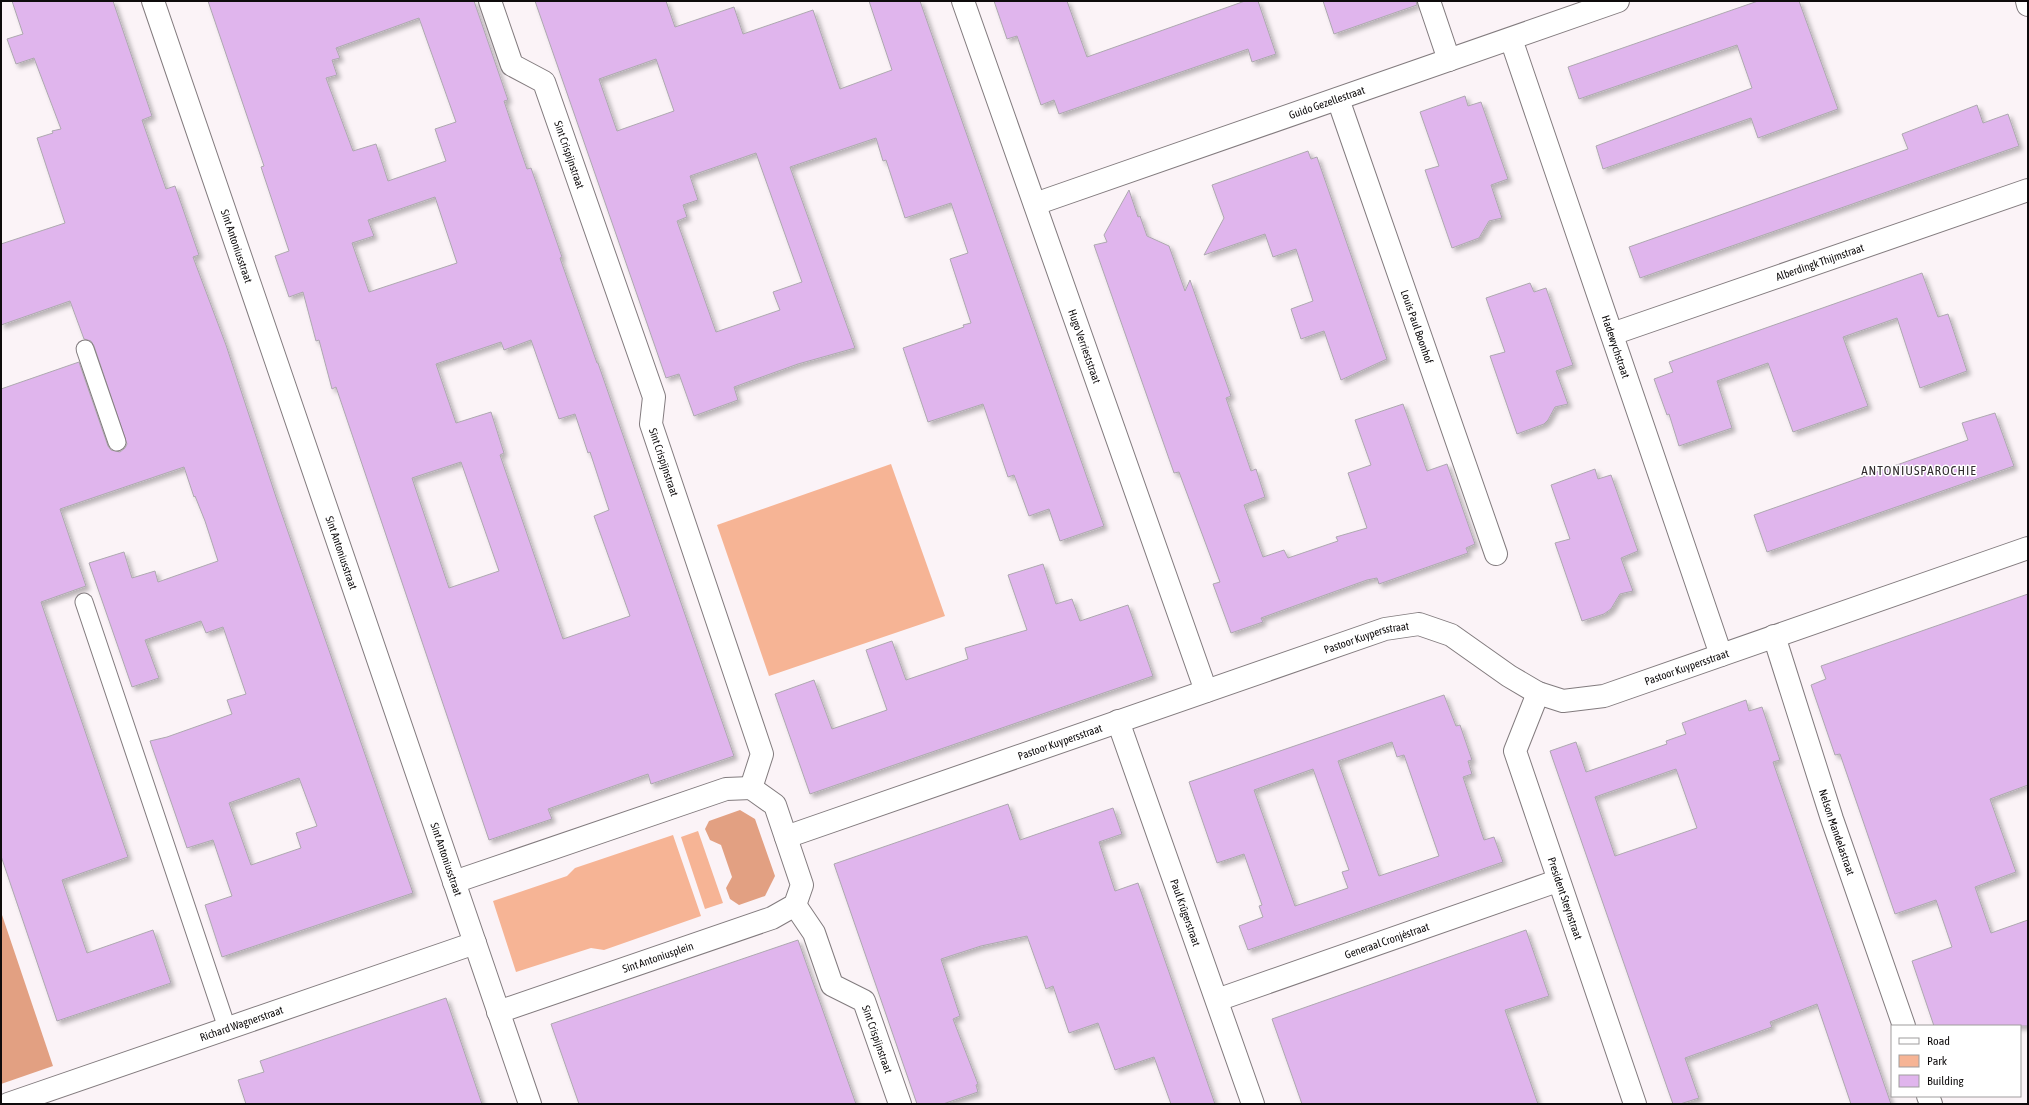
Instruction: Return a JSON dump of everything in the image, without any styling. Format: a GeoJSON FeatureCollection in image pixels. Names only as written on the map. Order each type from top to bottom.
{"type":"FeatureCollection","features":[{"type":"Feature","properties":{"kind":"street","name":"Sint Antoniusstraat"},"geometry":{"type":"LineString","coordinates":[[153,1],[530,1104]]}},
{"type":"Feature","properties":{"kind":"street","name":"Sint Crispijnstraat"},"geometry":{"type":"LineString","coordinates":[[490,1],[512,65],[544,82],[654,397],[651,424],[762,754],[751,788]]}},
{"type":"Feature","properties":{"kind":"street","name":"Hugo Verrieststraat"},"geometry":{"type":"LineString","coordinates":[[963,1],[1206,691]]}},
{"type":"Feature","properties":{"kind":"street"},"geometry":{"type":"LineString","coordinates":[[1429,1],[1449,60]]}},
{"type":"Feature","properties":{"kind":"street","name":"Guido Gezellestraat"},"geometry":{"type":"LineString","coordinates":[[1035,204],[1618,1]]}},
{"type":"Feature","properties":{"kind":"street","name":"Hadewychstraat"},"geometry":{"type":"LineString","coordinates":[[1511,38],[1721,655]]}},
{"type":"Feature","properties":{"kind":"street","name":"Louis Paul Boonhof"},"geometry":{"type":"LineString","coordinates":[[1338,99],[1496,554]]}},
{"type":"Feature","properties":{"kind":"street","name":"Alberdingk Thijmstraat"},"geometry":{"type":"LineString","coordinates":[[1612,334],[2028,190]]}},
{"type":"Feature","properties":{"kind":"street","name":"Pastoor Kuypersstraat"},"geometry":{"type":"LineString","coordinates":[[786,837],[1385,629],[1419,624],[1451,635],[1509,676],[1538,693],[1563,701],[1604,696],[2028,548]]}},
{"type":"Feature","properties":{"kind":"street","name":"Nelson Mandelastraat"},"geometry":{"type":"LineString","coordinates":[[1774,636],[1816,764],[1832,819],[1904,1025]]}},
{"type":"Feature","properties":{"kind":"street","name":"President Steynstraat"},"geometry":{"type":"LineString","coordinates":[[1538,693],[1515,751],[1557,881],[1635,1104]]}},
{"type":"Feature","properties":{"kind":"street","name":"Paul Krügerstraat"},"geometry":{"type":"LineString","coordinates":[[1118,721],[1253,1104]]}},
{"type":"Feature","properties":{"kind":"street"},"geometry":{"type":"LineString","coordinates":[[454,882],[726,789],[751,788],[775,804],[802,885],[794,905]]}},
{"type":"Feature","properties":{"kind":"street","name":"Generaal Cronjéstraat"},"geometry":{"type":"LineString","coordinates":[[1217,1000],[1557,881]]}},
{"type":"Feature","properties":{"kind":"street","name":"Sint Crispijnstraat"},"geometry":{"type":"LineString","coordinates":[[794,905],[814,934],[832,985],[864,1001],[900,1104]]}},
{"type":"Feature","properties":{"kind":"street","name":"Sint Antoniusplein"},"geometry":{"type":"LineString","coordinates":[[498,1012],[772,918],[794,905]]}},
{"type":"Feature","properties":{"kind":"street","name":"Richard Wagnerstraat"},"geometry":{"type":"LineString","coordinates":[[8,1104],[475,943]]}},
{"type":"Feature","properties":{"kind":"lane"},"geometry":{"type":"LineString","coordinates":[[85,349],[117,442]]}},
{"type":"Feature","properties":{"kind":"lane"},"geometry":{"type":"LineString","coordinates":[[84,602],[227,1028]]}},
{"type":"Feature","properties":{"kind":"green space"},"geometry":{"type":"Polygon","coordinates":[[[891,464],[945,616],[769,676],[717,525],[891,464]]]}},
{"type":"Feature","properties":{"kind":"green space"},"geometry":{"type":"Polygon","coordinates":[[[698,831],[723,903],[705,909],[681,837],[698,831]]]}},
{"type":"Feature","properties":{"kind":"green space"},"geometry":{"type":"Polygon","coordinates":[[[673,835],[701,916],[604,950],[591,948],[516,972],[493,901],[567,876],[575,868],[673,835]]]}},
{"type":"Feature","properties":{"kind":"shaded area"},"geometry":{"type":"Polygon","coordinates":[[[740,810],[755,819],[775,876],[765,896],[739,905],[730,899],[726,888],[732,877],[721,845],[710,840],[705,829],[709,821],[740,810]]]}},
{"type":"Feature","properties":{"kind":"shaded area"},"geometry":{"type":"Polygon","coordinates":[[[1,912],[53,1066],[1,1084],[1,912]]]}},
{"type":"Feature","properties":{"kind":"building"},"geometry":{"type":"Polygon","coordinates":[[[12,1],[113,1],[152,116],[142,120],[166,189],[175,186],[199,255],[193,257],[226,345],[276,497],[413,893],[222,957],[205,905],[232,896],[213,840],[187,848],[150,741],[167,737],[232,714],[227,700],[246,694],[223,627],[206,633],[201,621],[145,640],[159,678],[132,687],[89,563],[124,552],[132,578],[155,571],[158,582],[218,561],[205,521],[195,496],[194,497],[184,467],[60,509],[86,586],[41,602],[128,857],[62,880],[87,953],[153,930],[171,983],[57,1021],[1,856],[1,389],[79,362],[108,446],[111,450],[120,452],[127,444],[94,346],[91,341],[84,339],[70,301],[1,325],[1,244],[65,223],[37,138],[53,133],[52,131],[61,129],[34,58],[16,64],[7,39],[23,34],[12,1]],[[299,778],[229,803],[251,865],[301,848],[296,833],[317,826],[299,778]]]}},
{"type":"Feature","properties":{"kind":"building"},"geometry":{"type":"Polygon","coordinates":[[[208,1],[474,1],[508,100],[504,101],[527,169],[531,168],[537,185],[562,257],[560,258],[598,363],[734,756],[651,784],[648,774],[548,809],[552,819],[489,840],[336,387],[332,389],[319,340],[316,341],[303,292],[289,297],[275,256],[289,251],[261,167],[264,166],[208,1]],[[419,18],[336,48],[340,58],[332,60],[337,75],[326,78],[353,151],[376,144],[388,181],[446,161],[435,129],[456,122],[419,18]],[[435,197],[368,220],[374,236],[352,243],[369,292],[457,263],[435,197]],[[531,340],[504,350],[501,342],[436,364],[456,423],[491,412],[504,453],[500,455],[563,639],[630,616],[594,516],[609,510],[590,452],[588,453],[575,414],[559,419],[531,340]],[[461,462],[412,478],[449,588],[499,571],[461,462]]]}},
{"type":"Feature","properties":{"kind":"building"},"geometry":{"type":"Polygon","coordinates":[[[535,1],[666,1],[675,27],[734,7],[743,34],[813,10],[840,89],[892,70],[869,1],[920,1],[1104,526],[1060,541],[1049,509],[1029,516],[1014,475],[1008,477],[983,404],[928,422],[903,348],[964,327],[963,325],[971,323],[950,259],[968,253],[951,203],[905,218],[886,160],[883,161],[876,138],[790,167],[855,348],[798,364],[734,387],[738,400],[694,416],[679,374],[666,378],[535,1]],[[656,59],[599,79],[617,131],[674,111],[656,59]],[[756,153],[690,176],[698,200],[683,205],[687,217],[677,221],[716,332],[780,310],[773,292],[802,282],[756,153]]]}},
{"type":"Feature","properties":{"kind":"building"},"geometry":{"type":"Polygon","coordinates":[[[994,1],[1067,1],[1087,57],[1245,1],[1258,1],[1276,54],[1252,62],[1248,49],[1059,114],[1054,100],[1041,105],[1017,36],[1007,39],[994,1]]]}},
{"type":"Feature","properties":{"kind":"building"},"geometry":{"type":"Polygon","coordinates":[[[1323,1],[1416,1],[1417,5],[1334,34],[1323,1]]]}},
{"type":"Feature","properties":{"kind":"building"},"geometry":{"type":"Polygon","coordinates":[[[1758,1],[1799,1],[1838,109],[1758,138],[1751,118],[1603,169],[1596,146],[1752,88],[1737,45],[1579,99],[1568,67],[1758,1]]]}},
{"type":"Feature","properties":{"kind":"building"},"geometry":{"type":"Polygon","coordinates":[[[1465,96],[1468,106],[1481,102],[1508,179],[1491,185],[1502,218],[1489,221],[1479,238],[1452,248],[1425,170],[1439,166],[1420,112],[1465,96]]]}},
{"type":"Feature","properties":{"kind":"building"},"geometry":{"type":"Polygon","coordinates":[[[1977,105],[1983,123],[2008,114],[2019,146],[1640,278],[1629,247],[1908,149],[1902,134],[1977,105]]]}},
{"type":"Feature","properties":{"kind":"building"},"geometry":{"type":"Polygon","coordinates":[[[1308,151],[1311,159],[1317,157],[1387,359],[1341,380],[1324,331],[1301,339],[1291,309],[1313,301],[1296,249],[1273,257],[1265,234],[1204,255],[1224,218],[1212,185],[1308,151]]]}},
{"type":"Feature","properties":{"kind":"building"},"geometry":{"type":"Polygon","coordinates":[[[1129,190],[1138,217],[1140,216],[1147,236],[1169,246],[1185,291],[1190,280],[1231,396],[1226,398],[1251,471],[1256,469],[1265,497],[1244,505],[1263,557],[1284,550],[1288,558],[1338,541],[1336,537],[1367,528],[1348,473],[1371,465],[1355,420],[1403,404],[1427,471],[1447,464],[1475,544],[1466,548],[1468,553],[1379,584],[1377,578],[1367,580],[1261,618],[1263,622],[1231,633],[1213,584],[1220,582],[1179,472],[1174,473],[1094,245],[1107,242],[1104,235],[1129,190]]]}},
{"type":"Feature","properties":{"kind":"building"},"geometry":{"type":"Polygon","coordinates":[[[1922,273],[1938,317],[1948,314],[1967,371],[1920,388],[1897,318],[1843,337],[1868,406],[1793,432],[1768,363],[1717,381],[1732,428],[1679,446],[1669,414],[1667,415],[1654,379],[1673,372],[1669,362],[1922,273]]]}},
{"type":"Feature","properties":{"kind":"building"},"geometry":{"type":"Polygon","coordinates":[[[1530,283],[1534,292],[1546,288],[1573,365],[1556,371],[1568,404],[1555,407],[1544,424],[1517,434],[1490,356],[1505,352],[1486,298],[1530,283]]]}},
{"type":"Feature","properties":{"kind":"building"},"geometry":{"type":"Polygon","coordinates":[[[1995,413],[2014,466],[1767,552],[1754,515],[1968,440],[1962,423],[1995,413]]]}},
{"type":"Feature","properties":{"kind":"building"},"geometry":{"type":"Polygon","coordinates":[[[1595,469],[1598,479],[1611,475],[1638,551],[1621,558],[1633,591],[1620,594],[1611,609],[1604,614],[1582,621],[1555,543],[1570,539],[1551,485],[1595,469]]]}},
{"type":"Feature","properties":{"kind":"building"},"geometry":{"type":"Polygon","coordinates":[[[1043,564],[1056,604],[1072,599],[1080,621],[1128,605],[1153,676],[810,794],[775,694],[814,680],[832,729],[887,710],[866,650],[892,641],[906,680],[968,659],[965,648],[1027,630],[1008,575],[1043,564]]]}},
{"type":"Feature","properties":{"kind":"building"},"geometry":{"type":"Polygon","coordinates":[[[2028,594],[2028,785],[1990,799],[2016,872],[1975,887],[1991,933],[2028,920],[2028,1026],[1934,1025],[1912,961],[1952,947],[1936,900],[1895,914],[1840,754],[1835,755],[1811,685],[1826,679],[1821,666],[2028,594]]]}},
{"type":"Feature","properties":{"kind":"building"},"geometry":{"type":"Polygon","coordinates":[[[1444,695],[1456,726],[1460,725],[1472,760],[1468,761],[1472,774],[1463,777],[1484,840],[1494,837],[1503,862],[1248,950],[1239,926],[1263,917],[1259,906],[1262,905],[1244,854],[1217,863],[1189,782],[1444,695]],[[1392,742],[1338,761],[1379,876],[1439,856],[1404,755],[1397,757],[1392,742]],[[1313,769],[1254,790],[1295,906],[1348,888],[1342,872],[1349,870],[1313,769]]]}},
{"type":"Feature","properties":{"kind":"building"},"geometry":{"type":"Polygon","coordinates":[[[1746,700],[1749,711],[1762,707],[1780,760],[1773,762],[1891,1104],[1851,1104],[1817,1004],[1770,1022],[1772,1027],[1685,1058],[1699,1098],[1680,1104],[1673,1104],[1550,751],[1576,742],[1586,772],[1667,744],[1666,741],[1686,734],[1682,723],[1746,700]],[[1676,769],[1595,797],[1615,856],[1697,828],[1676,769]]]}},
{"type":"Feature","properties":{"kind":"building"},"geometry":{"type":"Polygon","coordinates":[[[1008,804],[1020,840],[1113,808],[1122,834],[1099,842],[1115,891],[1138,883],[1215,1104],[1171,1104],[1154,1057],[1115,1070],[1098,1023],[1069,1033],[1053,986],[1046,989],[1027,936],[981,946],[941,959],[960,1016],[953,1019],[978,1084],[976,1085],[978,1092],[943,1104],[917,1104],[834,864],[1008,804]]]}},
{"type":"Feature","properties":{"kind":"building"},"geometry":{"type":"Polygon","coordinates":[[[1526,930],[1549,996],[1505,1010],[1538,1104],[1302,1104],[1272,1019],[1526,930]]]}},
{"type":"Feature","properties":{"kind":"building"},"geometry":{"type":"Polygon","coordinates":[[[798,940],[856,1104],[579,1104],[551,1024],[798,940]]]}},
{"type":"Feature","properties":{"kind":"building"},"geometry":{"type":"Polygon","coordinates":[[[446,998],[482,1104],[246,1104],[238,1080],[264,1072],[260,1061],[446,998]]]}},
{"type":"Feature","properties":{"kind":"district","name":"ANTONIUSPAROCHIE"},"geometry":{"type":"Point","coordinates":[1919,470]}}]}
